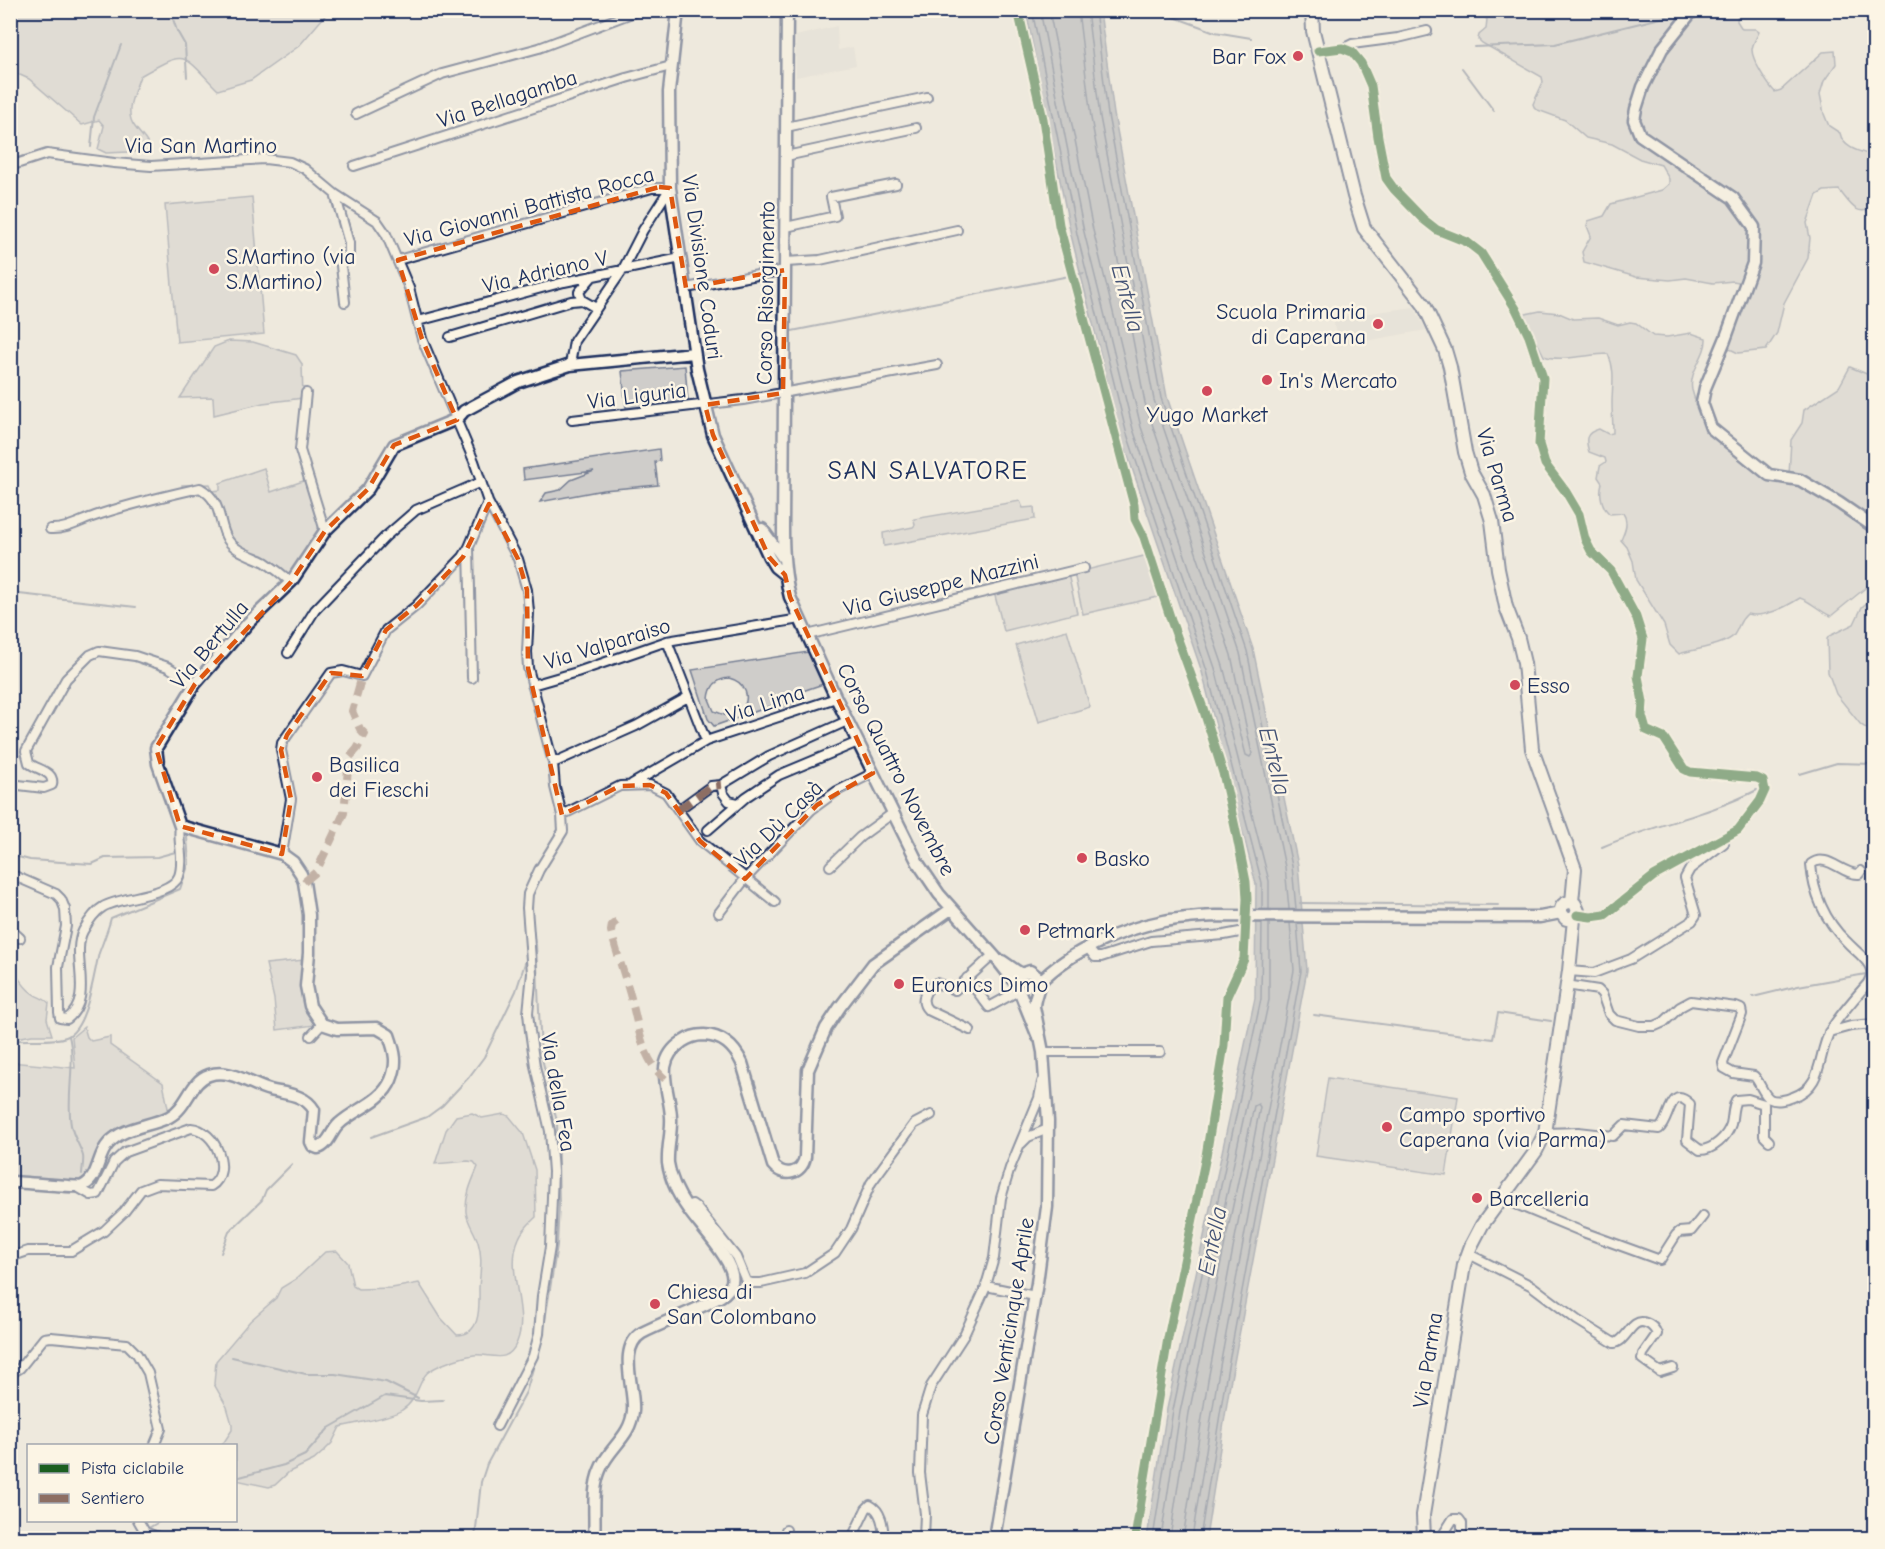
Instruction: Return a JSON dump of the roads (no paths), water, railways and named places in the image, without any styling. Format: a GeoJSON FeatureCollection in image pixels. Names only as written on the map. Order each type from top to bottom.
{"type":"FeatureCollection","features":[{"type":"Feature","properties":{"kind":"main road","name":"Via Parma"},"geometry":{"type":"LineString","coordinates":[[1312,10],[1313,31],[1364,228],[1424,305],[1450,367],[1465,452],[1471,472],[1484,495],[1492,521],[1506,607],[1522,654],[1532,749],[1575,869],[1572,902]]}},
{"type":"Feature","properties":{"kind":"main road"},"geometry":{"type":"LineString","coordinates":[[1572,902],[1578,907],[1576,917],[1566,919],[1561,913],[1564,903],[1572,902]]}},
{"type":"Feature","properties":{"kind":"main road","name":"Via Parma"},"geometry":{"type":"LineString","coordinates":[[1424,1539],[1423,1515],[1464,1265],[1482,1225],[1536,1151],[1545,1132],[1576,917]]}},
{"type":"Feature","properties":{"kind":"street"},"geometry":{"type":"LineString","coordinates":[[356,114],[442,74],[539,48],[640,10]]}},
{"type":"Feature","properties":{"kind":"street","name":"Via Divisione Coduri"},"geometry":{"type":"LineString","coordinates":[[678,10],[669,92],[670,188],[694,353],[713,435],[769,558],[785,575]]}},
{"type":"Feature","properties":{"kind":"street","name":"Corso Risorgimento"},"geometry":{"type":"LineString","coordinates":[[785,575],[783,558],[783,393],[787,10]]}},
{"type":"Feature","properties":{"kind":"street"},"geometry":{"type":"LineString","coordinates":[[1693,10],[1662,49],[1644,87],[1634,120],[1640,135],[1733,198],[1754,227],[1753,263],[1705,387],[1702,403],[1711,428],[1769,475],[1800,480],[1875,526]]}},
{"type":"Feature","properties":{"kind":"street"},"geometry":{"type":"LineString","coordinates":[[1318,51],[1427,31]]}},
{"type":"Feature","properties":{"kind":"street"},"geometry":{"type":"LineString","coordinates":[[1344,48],[1352,52],[1361,63],[1371,86],[1386,178],[1423,219],[1437,230],[1467,242],[1481,253],[1529,336],[1543,378],[1539,444],[1545,464],[1579,514],[1585,539],[1591,551],[1611,571],[1636,617],[1643,639],[1638,676],[1643,702],[1642,717],[1646,730],[1664,738],[1684,769],[1690,772],[1757,778],[1763,781],[1765,790],[1760,801],[1746,822],[1731,834],[1654,876],[1605,915],[1576,917]]}},
{"type":"Feature","properties":{"kind":"street","name":"Via Bellagamba"},"geometry":{"type":"LineString","coordinates":[[354,166],[626,78],[671,66]]}},
{"type":"Feature","properties":{"kind":"street"},"geometry":{"type":"LineString","coordinates":[[786,127],[927,97]]}},
{"type":"Feature","properties":{"kind":"street"},"geometry":{"type":"LineString","coordinates":[[786,156],[916,128]]}},
{"type":"Feature","properties":{"kind":"street","name":"Via San Martino"},"geometry":{"type":"LineString","coordinates":[[10,166],[47,154],[151,166],[265,159],[290,162],[305,169],[335,194],[377,221],[386,234],[409,288],[422,339],[457,419],[481,482]]}},
{"type":"Feature","properties":{"kind":"street"},"geometry":{"type":"LineString","coordinates":[[786,227],[835,216],[831,197],[896,184]]}},
{"type":"Feature","properties":{"kind":"street","name":"Via Giovanni Battista Rocca"},"geometry":{"type":"LineString","coordinates":[[398,260],[652,188],[670,188]]}},
{"type":"Feature","properties":{"kind":"street"},"geometry":{"type":"LineString","coordinates":[[570,365],[574,341],[622,271],[643,230],[670,188]]}},
{"type":"Feature","properties":{"kind":"street"},"geometry":{"type":"LineString","coordinates":[[335,194],[349,243],[349,254],[341,266],[345,302]]}},
{"type":"Feature","properties":{"kind":"street"},"geometry":{"type":"LineString","coordinates":[[686,288],[957,230]]}},
{"type":"Feature","properties":{"kind":"street","name":"Via Adriano V"},"geometry":{"type":"LineString","coordinates":[[418,321],[564,282],[681,258]]}},
{"type":"Feature","properties":{"kind":"street"},"geometry":{"type":"LineString","coordinates":[[592,277],[579,292],[582,300],[596,308]]}},
{"type":"Feature","properties":{"kind":"street"},"geometry":{"type":"LineString","coordinates":[[450,337],[535,311],[582,300]]}},
{"type":"Feature","properties":{"kind":"street","name":"Via Bertulla"},"geometry":{"type":"LineString","coordinates":[[180,826],[158,764],[156,748],[195,684],[248,623],[291,582],[325,531],[368,489],[394,445],[457,419],[464,411],[518,382],[570,365],[694,353]]}},
{"type":"Feature","properties":{"kind":"street","name":"Via Liguria"},"geometry":{"type":"LineString","coordinates":[[572,420],[705,405],[937,365]]}},
{"type":"Feature","properties":{"kind":"street"},"geometry":{"type":"LineString","coordinates":[[306,393],[300,450],[325,531]]}},
{"type":"Feature","properties":{"kind":"street"},"geometry":{"type":"LineString","coordinates":[[288,653],[315,610],[384,537],[416,510],[481,482]]}},
{"type":"Feature","properties":{"kind":"street","name":"Via della Fea"},"geometry":{"type":"LineString","coordinates":[[481,482],[488,502],[518,559],[527,590],[529,612],[526,652],[532,685],[553,763],[563,831],[539,870],[528,894],[527,909],[532,973],[528,1013],[535,1066],[550,1131],[553,1172],[550,1247],[539,1334],[533,1356],[497,1426]]}},
{"type":"Feature","properties":{"kind":"street"},"geometry":{"type":"LineString","coordinates":[[50,530],[58,530],[95,516],[156,498],[200,488],[209,493],[218,509],[228,540],[239,550],[266,563],[291,582]]}},
{"type":"Feature","properties":{"kind":"street"},"geometry":{"type":"LineString","coordinates":[[282,854],[291,800],[282,743],[331,674],[343,671],[362,676],[386,630],[416,606],[469,547],[488,502]]}},
{"type":"Feature","properties":{"kind":"street","name":"Via Divisione Coduri"},"geometry":{"type":"LineString","coordinates":[[752,519],[783,558]]}},
{"type":"Feature","properties":{"kind":"street"},"geometry":{"type":"LineString","coordinates":[[763,531],[774,532],[783,528]]}},
{"type":"Feature","properties":{"kind":"street"},"geometry":{"type":"LineString","coordinates":[[469,547],[472,678]]}},
{"type":"Feature","properties":{"kind":"street","name":"Via Giuseppe Mazzini"},"geometry":{"type":"LineString","coordinates":[[807,635],[1083,568]]}},
{"type":"Feature","properties":{"kind":"street","name":"Corso Quattro Novembre"},"geometry":{"type":"LineString","coordinates":[[785,575],[790,597],[836,698],[918,863],[951,909],[994,956]]}},
{"type":"Feature","properties":{"kind":"street","name":"Via Valparaiso"},"geometry":{"type":"LineString","coordinates":[[532,685],[668,641],[800,619]]}},
{"type":"Feature","properties":{"kind":"street"},"geometry":{"type":"LineString","coordinates":[[668,641],[706,741]]}},
{"type":"Feature","properties":{"kind":"street"},"geometry":{"type":"LineString","coordinates":[[10,784],[44,788],[52,785],[53,780],[49,774],[29,763],[26,751],[66,680],[90,655],[99,651],[135,656],[168,667],[195,684]]}},
{"type":"Feature","properties":{"kind":"street"},"geometry":{"type":"LineString","coordinates":[[553,763],[636,726],[688,698]]}},
{"type":"Feature","properties":{"kind":"street","name":"Via Lima"},"geometry":{"type":"LineString","coordinates":[[562,815],[620,786],[630,785],[706,741],[836,698]]}},
{"type":"Feature","properties":{"kind":"street"},"geometry":{"type":"LineString","coordinates":[[678,810],[711,786],[721,785],[769,756],[848,721]]}},
{"type":"Feature","properties":{"kind":"street"},"geometry":{"type":"LineString","coordinates":[[708,830],[738,803],[779,775],[858,742]]}},
{"type":"Feature","properties":{"kind":"street","name":"Via Dù Casà"},"geometry":{"type":"LineString","coordinates":[[719,913],[745,879],[817,805],[837,791],[873,773]]}},
{"type":"Feature","properties":{"kind":"street"},"geometry":{"type":"LineString","coordinates":[[630,785],[650,786],[666,793],[700,841],[775,902]]}},
{"type":"Feature","properties":{"kind":"street"},"geometry":{"type":"LineString","coordinates":[[721,785],[729,801],[738,803]]}},
{"type":"Feature","properties":{"kind":"street"},"geometry":{"type":"LineString","coordinates":[[830,866],[860,837],[892,813]]}},
{"type":"Feature","properties":{"kind":"street"},"geometry":{"type":"LineString","coordinates":[[10,874],[43,887],[61,899],[67,918],[58,968],[59,1012],[60,1017],[67,1018],[74,1012],[79,1000],[82,969],[79,942],[82,933],[94,914],[103,907],[112,902],[155,892],[175,881],[182,854],[180,826],[282,854],[293,862],[304,882],[309,915],[306,986],[310,1006],[322,1024],[337,1029],[377,1028],[389,1035],[397,1061],[395,1070],[382,1095],[338,1125],[322,1147],[315,1147],[312,1144],[314,1110],[307,1100],[267,1089],[228,1073],[210,1074],[199,1080],[179,1110],[169,1117],[120,1133],[106,1145],[93,1176],[88,1183],[79,1188]]}},
{"type":"Feature","properties":{"kind":"street"},"geometry":{"type":"LineString","coordinates":[[1569,971],[1594,973],[1631,960],[1692,921],[1696,915],[1685,878],[1687,873],[1717,847],[1729,841],[1731,834]]}},
{"type":"Feature","properties":{"kind":"street"},"geometry":{"type":"LineString","coordinates":[[1566,985],[1598,990],[1602,994],[1609,1014],[1615,1020],[1639,1026],[1655,1026],[1664,1022],[1680,1007],[1691,1001],[1741,1009],[1741,1018],[1723,1063],[1724,1068],[1732,1072],[1754,1076],[1772,1100],[1786,1100],[1800,1095],[1810,1088],[1816,1075],[1829,1032],[1872,975],[1870,966],[1843,939],[1821,908],[1817,899],[1811,864],[1816,860],[1824,860],[1851,874],[1859,874],[1861,871]]}},
{"type":"Feature","properties":{"kind":"street"},"geometry":{"type":"LineString","coordinates":[[594,1539],[598,1474],[602,1465],[627,1434],[633,1413],[629,1360],[632,1343],[636,1337],[722,1296],[731,1283],[732,1276],[727,1261],[686,1206],[673,1180],[668,1162],[671,1115],[667,1101],[664,1069],[668,1056],[676,1046],[688,1038],[701,1035],[714,1036],[726,1041],[736,1051],[742,1062],[773,1165],[776,1169],[786,1173],[797,1171],[805,1157],[808,1070],[826,1028],[845,999],[873,964],[951,909]]}},
{"type":"Feature","properties":{"kind":"street"},"geometry":{"type":"LineString","coordinates":[[1018,988],[1029,994],[1036,982],[1058,965],[1088,948],[1149,924],[1167,920],[1215,916],[1540,916],[1561,913]]}},
{"type":"Feature","properties":{"kind":"street"},"geometry":{"type":"LineString","coordinates":[[10,929],[20,938]]}},
{"type":"Feature","properties":{"kind":"street"},"geometry":{"type":"LineString","coordinates":[[1088,948],[1095,957],[1101,957],[1151,941],[1245,931]]}},
{"type":"Feature","properties":{"kind":"street"},"geometry":{"type":"LineString","coordinates":[[994,956],[1021,974]]}},
{"type":"Feature","properties":{"kind":"street"},"geometry":{"type":"LineString","coordinates":[[970,1030],[928,1010],[923,1005],[923,1000],[932,985],[936,983],[955,990],[994,956]]}},
{"type":"Feature","properties":{"kind":"street"},"geometry":{"type":"LineString","coordinates":[[994,956],[1018,988],[1038,1037]]}},
{"type":"Feature","properties":{"kind":"street"},"geometry":{"type":"LineString","coordinates":[[1018,988],[1017,979],[1027,971],[1036,982],[1034,1007],[1038,1037]]}},
{"type":"Feature","properties":{"kind":"street"},"geometry":{"type":"LineString","coordinates":[[968,978],[989,1007],[1018,988]]}},
{"type":"Feature","properties":{"kind":"street"},"geometry":{"type":"LineString","coordinates":[[311,1036],[322,1024]]}},
{"type":"Feature","properties":{"kind":"street"},"geometry":{"type":"LineString","coordinates":[[1829,1032],[1851,1026],[1875,1024]]}},
{"type":"Feature","properties":{"kind":"street","name":"Corso Venticinque Aprile"},"geometry":{"type":"LineString","coordinates":[[994,1539],[1035,1296],[1047,1206],[1048,1125],[1043,1052],[1038,1037]]}},
{"type":"Feature","properties":{"kind":"street"},"geometry":{"type":"LineString","coordinates":[[1043,1052],[1160,1052]]}},
{"type":"Feature","properties":{"kind":"street"},"geometry":{"type":"LineString","coordinates":[[924,1539],[925,1514],[920,1473],[922,1415],[931,1386],[964,1335],[986,1286],[994,1258],[1001,1198],[1018,1147],[1039,1098],[1045,1072]]}},
{"type":"Feature","properties":{"kind":"street"},"geometry":{"type":"LineString","coordinates":[[1545,1132],[1578,1132],[1606,1137],[1617,1134],[1624,1125],[1659,1129],[1666,1120],[1671,1104],[1675,1099],[1680,1098],[1690,1104],[1687,1136],[1689,1144],[1700,1150],[1707,1150],[1713,1147],[1728,1131],[1736,1101],[1748,1099],[1758,1100],[1764,1104],[1764,1137],[1769,1141]]}},
{"type":"Feature","properties":{"kind":"street"},"geometry":{"type":"LineString","coordinates":[[686,1206],[692,1204],[696,1207],[736,1257],[746,1281],[752,1284],[761,1283],[805,1273],[835,1253],[851,1229],[871,1183],[914,1124],[932,1115]]}},
{"type":"Feature","properties":{"kind":"street"},"geometry":{"type":"LineString","coordinates":[[1018,1147],[1028,1137],[1048,1125],[1039,1118],[1030,1120]]}},
{"type":"Feature","properties":{"kind":"street"},"geometry":{"type":"LineString","coordinates":[[10,1182],[44,1183],[79,1188],[91,1195],[98,1194],[114,1162],[125,1152],[192,1128],[205,1133],[214,1143],[219,1154],[221,1174],[218,1181],[211,1186],[157,1184],[141,1190],[124,1212],[104,1231],[71,1251],[28,1251],[10,1257]]}},
{"type":"Feature","properties":{"kind":"street"},"geometry":{"type":"LineString","coordinates":[[1502,1198],[1583,1232],[1660,1260],[1676,1235],[1679,1232],[1691,1231],[1703,1216]]}},
{"type":"Feature","properties":{"kind":"street"},"geometry":{"type":"LineString","coordinates":[[1467,1254],[1533,1286],[1577,1320],[1614,1343],[1622,1342],[1635,1324],[1642,1322],[1648,1324],[1657,1334],[1642,1359],[1660,1372],[1673,1368]]}},
{"type":"Feature","properties":{"kind":"street"},"geometry":{"type":"LineString","coordinates":[[986,1286],[1035,1296]]}},
{"type":"Feature","properties":{"kind":"street"},"geometry":{"type":"LineString","coordinates":[[10,1374],[20,1368],[44,1338],[127,1344],[147,1368],[157,1429],[154,1444]]}},
{"type":"Feature","properties":{"kind":"street"},"geometry":{"type":"LineString","coordinates":[[852,1539],[870,1505],[877,1509],[884,1539]]}},
{"type":"Feature","properties":{"kind":"street"},"geometry":{"type":"LineString","coordinates":[[1441,1539],[1453,1519],[1459,1519],[1462,1524],[1462,1539]]}},
{"type":"Feature","properties":{"kind":"street"},"geometry":{"type":"LineString","coordinates":[[139,1522],[146,1532],[161,1539]]}},
{"type":"Feature","properties":{"kind":"water","name":"Entella"},"geometry":{"type":"Polygon","coordinates":[[[1026,11],[1100,11],[1114,114],[1167,397],[1253,649],[1298,865],[1307,970],[1230,1384],[1206,1538],[1147,1538],[1167,1409],[1255,998],[1256,884],[1202,672],[1120,433],[1071,235],[1026,11]]]}},
{"type":"Feature","properties":{"kind":"waterway"},"geometry":{"type":"LineString","coordinates":[[170,10],[177,31],[185,45],[187,77]]}},
{"type":"Feature","properties":{"kind":"waterway"},"geometry":{"type":"LineString","coordinates":[[1155,10],[1215,32],[1251,38]]}},
{"type":"Feature","properties":{"kind":"waterway"},"geometry":{"type":"LineString","coordinates":[[1474,47],[1555,44],[1685,12]]}},
{"type":"Feature","properties":{"kind":"waterway"},"geometry":{"type":"LineString","coordinates":[[91,147],[94,117],[121,45]]}},
{"type":"Feature","properties":{"kind":"waterway"},"geometry":{"type":"LineString","coordinates":[[1462,68],[1494,111]]}},
{"type":"Feature","properties":{"kind":"waterway"},"geometry":{"type":"LineString","coordinates":[[10,161],[23,156]]}},
{"type":"Feature","properties":{"kind":"waterway"},"geometry":{"type":"LineString","coordinates":[[792,331],[1084,273]]}},
{"type":"Feature","properties":{"kind":"waterway"},"geometry":{"type":"LineString","coordinates":[[10,593],[136,607]]}},
{"type":"Feature","properties":{"kind":"waterway"},"geometry":{"type":"LineString","coordinates":[[1800,774],[1837,763],[1874,764]]}},
{"type":"Feature","properties":{"kind":"waterway"},"geometry":{"type":"LineString","coordinates":[[1602,847],[1719,806],[1757,790]]}},
{"type":"Feature","properties":{"kind":"waterway"},"geometry":{"type":"LineString","coordinates":[[10,1041],[53,1040],[66,1037],[73,1032],[84,1013],[99,953],[111,918],[180,889],[189,863],[187,837]]}},
{"type":"Feature","properties":{"kind":"waterway"},"geometry":{"type":"LineString","coordinates":[[10,855],[30,860],[92,864],[105,858],[157,857],[179,851]]}},
{"type":"Feature","properties":{"kind":"waterway"},"geometry":{"type":"LineString","coordinates":[[1300,903],[1498,905]]}},
{"type":"Feature","properties":{"kind":"waterway"},"geometry":{"type":"LineString","coordinates":[[536,944],[541,1054],[557,1122],[559,1204],[557,1245],[543,1333]]}},
{"type":"Feature","properties":{"kind":"waterway"},"geometry":{"type":"LineString","coordinates":[[371,1137],[427,1117],[442,1106],[469,1077],[484,1057],[516,991],[526,960],[529,959]]}},
{"type":"Feature","properties":{"kind":"waterway"},"geometry":{"type":"LineString","coordinates":[[1753,997],[1798,986],[1866,974]]}},
{"type":"Feature","properties":{"kind":"waterway"},"geometry":{"type":"LineString","coordinates":[[1314,1015],[1493,1039],[1498,1013],[1551,1021]]}},
{"type":"Feature","properties":{"kind":"waterway"},"geometry":{"type":"LineString","coordinates":[[69,1036],[72,1057],[70,1114],[72,1129],[83,1156],[82,1174]]}},
{"type":"Feature","properties":{"kind":"waterway"},"geometry":{"type":"LineString","coordinates":[[221,1253],[229,1232],[262,1200],[266,1190],[292,1164]]}},
{"type":"Feature","properties":{"kind":"waterway"},"geometry":{"type":"LineString","coordinates":[[475,1538],[481,1482],[487,1464],[526,1392],[540,1345]]}},
{"type":"Feature","properties":{"kind":"waterway"},"geometry":{"type":"LineString","coordinates":[[232,1357],[306,1374],[335,1374],[386,1382],[418,1398]]}},
{"type":"Feature","properties":{"kind":"waterway"},"geometry":{"type":"LineString","coordinates":[[237,1478],[284,1465],[305,1455],[329,1428],[385,1396],[421,1401],[443,1400]]}},
{"type":"Feature","properties":{"kind":"waterway"},"geometry":{"type":"LineString","coordinates":[[147,1529],[159,1522]]}},
{"type":"Feature","properties":{"kind":"place","name":"Bar Fox"},"geometry":{"type":"Point","coordinates":[1298,56]}},
{"type":"Feature","properties":{"kind":"place","name":"S.Martino (via S.Martino)"},"geometry":{"type":"Point","coordinates":[214,269]}},
{"type":"Feature","properties":{"kind":"place","name":"Scuola Primaria di Caperana"},"geometry":{"type":"Point","coordinates":[1378,324]}},
{"type":"Feature","properties":{"kind":"place","name":"In's Mercato"},"geometry":{"type":"Point","coordinates":[1267,380]}},
{"type":"Feature","properties":{"kind":"place","name":"Yugo Market"},"geometry":{"type":"Point","coordinates":[1207,391]}},
{"type":"Feature","properties":{"kind":"place","name":"Esso"},"geometry":{"type":"Point","coordinates":[1515,685]}},
{"type":"Feature","properties":{"kind":"place","name":"Basilica dei Fieschi"},"geometry":{"type":"Point","coordinates":[317,777]}},
{"type":"Feature","properties":{"kind":"place","name":"Basko"},"geometry":{"type":"Point","coordinates":[1082,858]}},
{"type":"Feature","properties":{"kind":"place","name":"Petmark"},"geometry":{"type":"Point","coordinates":[1025,930]}},
{"type":"Feature","properties":{"kind":"place","name":"Euronics Dimo"},"geometry":{"type":"Point","coordinates":[899,984]}},
{"type":"Feature","properties":{"kind":"place","name":"Campo sportivo Caperana (via Parma)"},"geometry":{"type":"Point","coordinates":[1387,1127]}},
{"type":"Feature","properties":{"kind":"place","name":"Barcelleria"},"geometry":{"type":"Point","coordinates":[1477,1198]}},
{"type":"Feature","properties":{"kind":"place","name":"Chiesa di San Colombano"},"geometry":{"type":"Point","coordinates":[655,1304]}},
{"type":"Feature","properties":{"kind":"district","name":"SAN SALVATORE"},"geometry":{"type":"Point","coordinates":[928,470]}}]}
